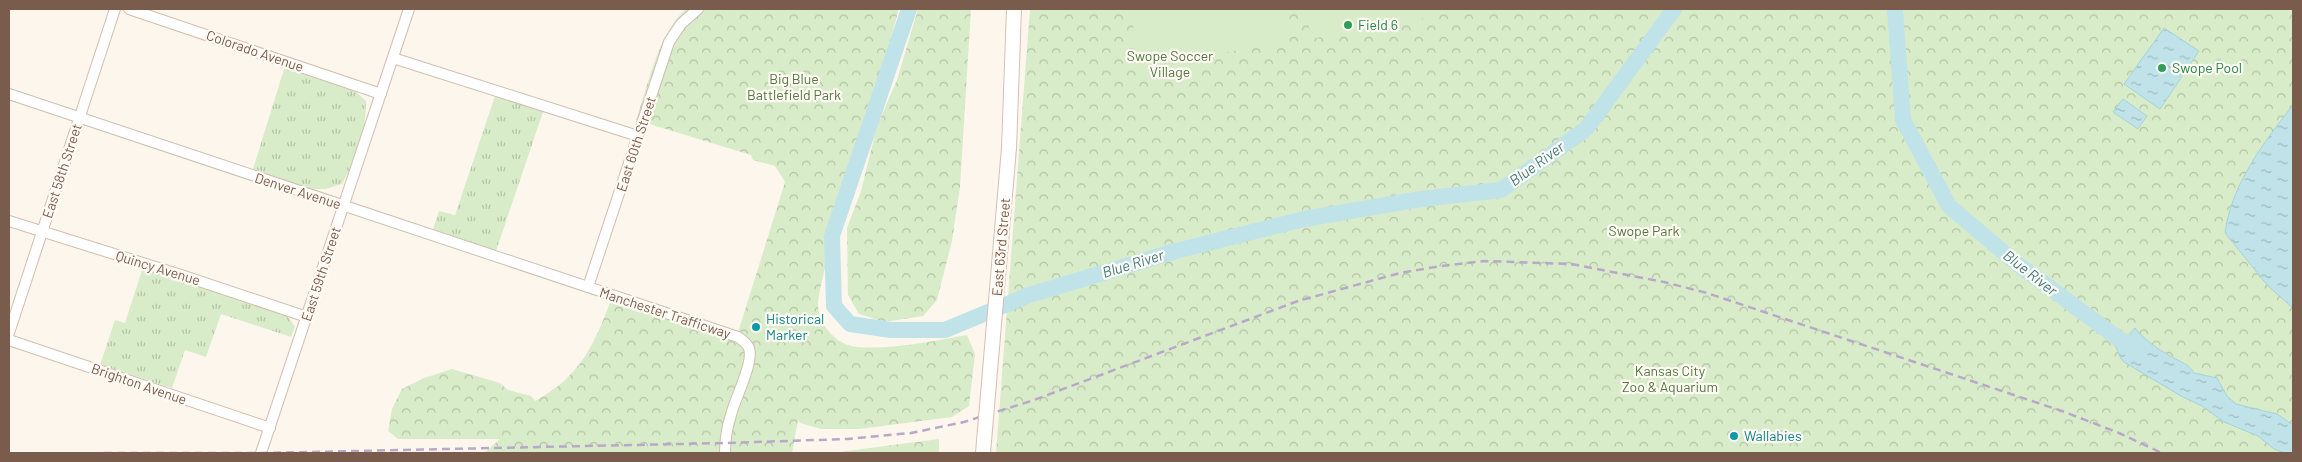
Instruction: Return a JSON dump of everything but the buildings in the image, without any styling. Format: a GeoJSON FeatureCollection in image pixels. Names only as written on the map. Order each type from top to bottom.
{"type":"FeatureCollection","features":[{"type":"Feature","properties":{"kind":"main road","name":"East 63rd Street"},"geometry":{"type":"LineString","coordinates":[[1009,9],[1013,40]]}},
{"type":"Feature","properties":{"kind":"main road","name":"East 63rd Street"},"geometry":{"type":"LineString","coordinates":[[984,453],[1009,148],[1014,9]]}},
{"type":"Feature","properties":{"kind":"street","name":"East 58th Street"},"geometry":{"type":"LineString","coordinates":[[9,333],[115,9]]}},
{"type":"Feature","properties":{"kind":"street","name":"Colorado Avenue"},"geometry":{"type":"LineString","coordinates":[[129,9],[382,94]]}},
{"type":"Feature","properties":{"kind":"street","name":"East 59th Street"},"geometry":{"type":"LineString","coordinates":[[261,453],[409,9]]}},
{"type":"Feature","properties":{"kind":"street","name":"East 60th Street"},"geometry":{"type":"LineString","coordinates":[[588,288],[669,42],[681,24],[698,9]]}},
{"type":"Feature","properties":{"kind":"street"},"geometry":{"type":"LineString","coordinates":[[393,58],[638,136]]}},
{"type":"Feature","properties":{"kind":"street","name":"Denver Avenue"},"geometry":{"type":"LineString","coordinates":[[9,94],[588,288]]}},
{"type":"Feature","properties":{"kind":"street","name":"Quincy Avenue"},"geometry":{"type":"LineString","coordinates":[[9,221],[307,317]]}},
{"type":"Feature","properties":{"kind":"street","name":"Manchester Trafficway"},"geometry":{"type":"LineString","coordinates":[[588,288],[738,337],[746,343],[749,349],[749,360],[731,414],[725,443],[725,453]]}},
{"type":"Feature","properties":{"kind":"street","name":"Brighton Avenue"},"geometry":{"type":"LineString","coordinates":[[9,340],[270,428]]}},
{"type":"Feature","properties":{"kind":"green space","name":"Big Blue Battlefield Park"},"geometry":{"type":"Polygon","coordinates":[[[686,9],[899,9],[824,272],[819,297],[819,313],[830,333],[843,343],[857,347],[898,346],[967,335],[975,354],[969,406],[952,417],[859,429],[821,429],[800,423],[798,420],[792,453],[484,453],[500,439],[398,439],[388,431],[392,409],[402,389],[424,378],[452,369],[500,383],[508,390],[531,396],[535,401],[550,392],[584,358],[611,300],[735,342],[785,182],[775,166],[753,160],[751,155],[636,120],[661,46],[676,19],[686,9]]]}},
{"type":"Feature","properties":{"kind":"green space"},"geometry":{"type":"Polygon","coordinates":[[[918,9],[971,9],[960,187],[952,241],[937,300],[923,316],[884,322],[859,314],[848,295],[847,228],[861,191],[877,126],[897,80],[918,9]]]}},
{"type":"Feature","properties":{"kind":"green space","name":"Swope Park"},"geometry":{"type":"Polygon","coordinates":[[[1030,9],[2293,9],[2293,453],[996,453],[1030,9]]]}},
{"type":"Feature","properties":{"kind":"green space"},"geometry":{"type":"Polygon","coordinates":[[[1130,9],[1284,9],[1290,41],[1141,67],[1130,9]]]}},
{"type":"Feature","properties":{"kind":"green space","name":"Field 6"},"geometry":{"type":"Polygon","coordinates":[[[1306,9],[1461,9],[1461,11],[1311,39],[1306,9]]]}},
{"type":"Feature","properties":{"kind":"green space"},"geometry":{"type":"Polygon","coordinates":[[[285,66],[339,83],[366,101],[366,111],[359,144],[342,184],[326,189],[312,189],[253,169],[285,66]]]}},
{"type":"Feature","properties":{"kind":"green space"},"geometry":{"type":"Polygon","coordinates":[[[495,96],[543,112],[496,251],[433,229],[439,211],[455,215],[495,96]]]}},
{"type":"Feature","properties":{"kind":"green space"},"geometry":{"type":"Polygon","coordinates":[[[143,267],[286,314],[295,327],[291,337],[221,314],[206,357],[185,350],[172,388],[100,365],[115,320],[125,323],[143,267]]]}},
{"type":"Feature","properties":{"kind":"green space"},"geometry":{"type":"Polygon","coordinates":[[[939,439],[939,453],[831,453],[939,439]]]}},
{"type":"Feature","properties":{"kind":"water","name":"Swope Pool"},"geometry":{"type":"Polygon","coordinates":[[[2164,28],[2199,51],[2160,109],[2124,84],[2164,28]]]}},
{"type":"Feature","properties":{"kind":"water"},"geometry":{"type":"Polygon","coordinates":[[[2123,99],[2147,116],[2138,129],[2113,112],[2123,99]]]}},
{"type":"Feature","properties":{"kind":"water"},"geometry":{"type":"Polygon","coordinates":[[[2293,105],[2293,308],[2268,286],[2225,233],[2228,215],[2234,198],[2250,165],[2293,105]]]}},
{"type":"Feature","properties":{"kind":"water"},"geometry":{"type":"Polygon","coordinates":[[[2135,328],[2152,344],[2187,365],[2194,373],[2217,378],[2227,396],[2236,404],[2277,414],[2293,425],[2293,453],[2284,453],[2274,449],[2258,436],[2224,422],[2202,406],[2181,396],[2124,362],[2113,343],[2116,330],[2128,336],[2135,328]]]}},
{"type":"Feature","properties":{"kind":"waterway","name":"Blue River"},"geometry":{"type":"LineString","coordinates":[[909,9],[832,236],[834,306],[850,324],[891,330],[945,330],[1029,295],[1176,251],[1304,219],[1421,199],[1501,190],[1586,129],[1674,9]]}},
{"type":"Feature","properties":{"kind":"waterway","name":"Blue River"},"geometry":{"type":"LineString","coordinates":[[1895,9],[1903,120],[1949,206],[2016,263],[2134,348]]}},
{"type":"Feature","properties":{"kind":"railway"},"geometry":{"type":"LineString","coordinates":[[104,453],[262,453],[725,443],[847,439],[911,433],[964,422],[1034,400],[1298,301],[1400,273],[1484,261],[1571,264],[1664,282],[1707,293],[2062,411],[2119,433],[2162,453]]}},
{"type":"Feature","properties":{"kind":"place","name":"Field 6"},"geometry":{"type":"Point","coordinates":[1348,25]}},
{"type":"Feature","properties":{"kind":"place","name":"Swope Pool"},"geometry":{"type":"Point","coordinates":[2162,68]}},
{"type":"Feature","properties":{"kind":"place","name":"Historical Marker"},"geometry":{"type":"Point","coordinates":[756,327]}},
{"type":"Feature","properties":{"kind":"place","name":"Wallabies"},"geometry":{"type":"Point","coordinates":[1734,436]}},
{"type":"Feature","properties":{"kind":"park label","name":"Swope Soccer Village"},"geometry":{"type":"Point","coordinates":[1170,64]}},
{"type":"Feature","properties":{"kind":"park label","name":"Kansas City Zoo & Aquarium"},"geometry":{"type":"Point","coordinates":[1670,380]}}]}
